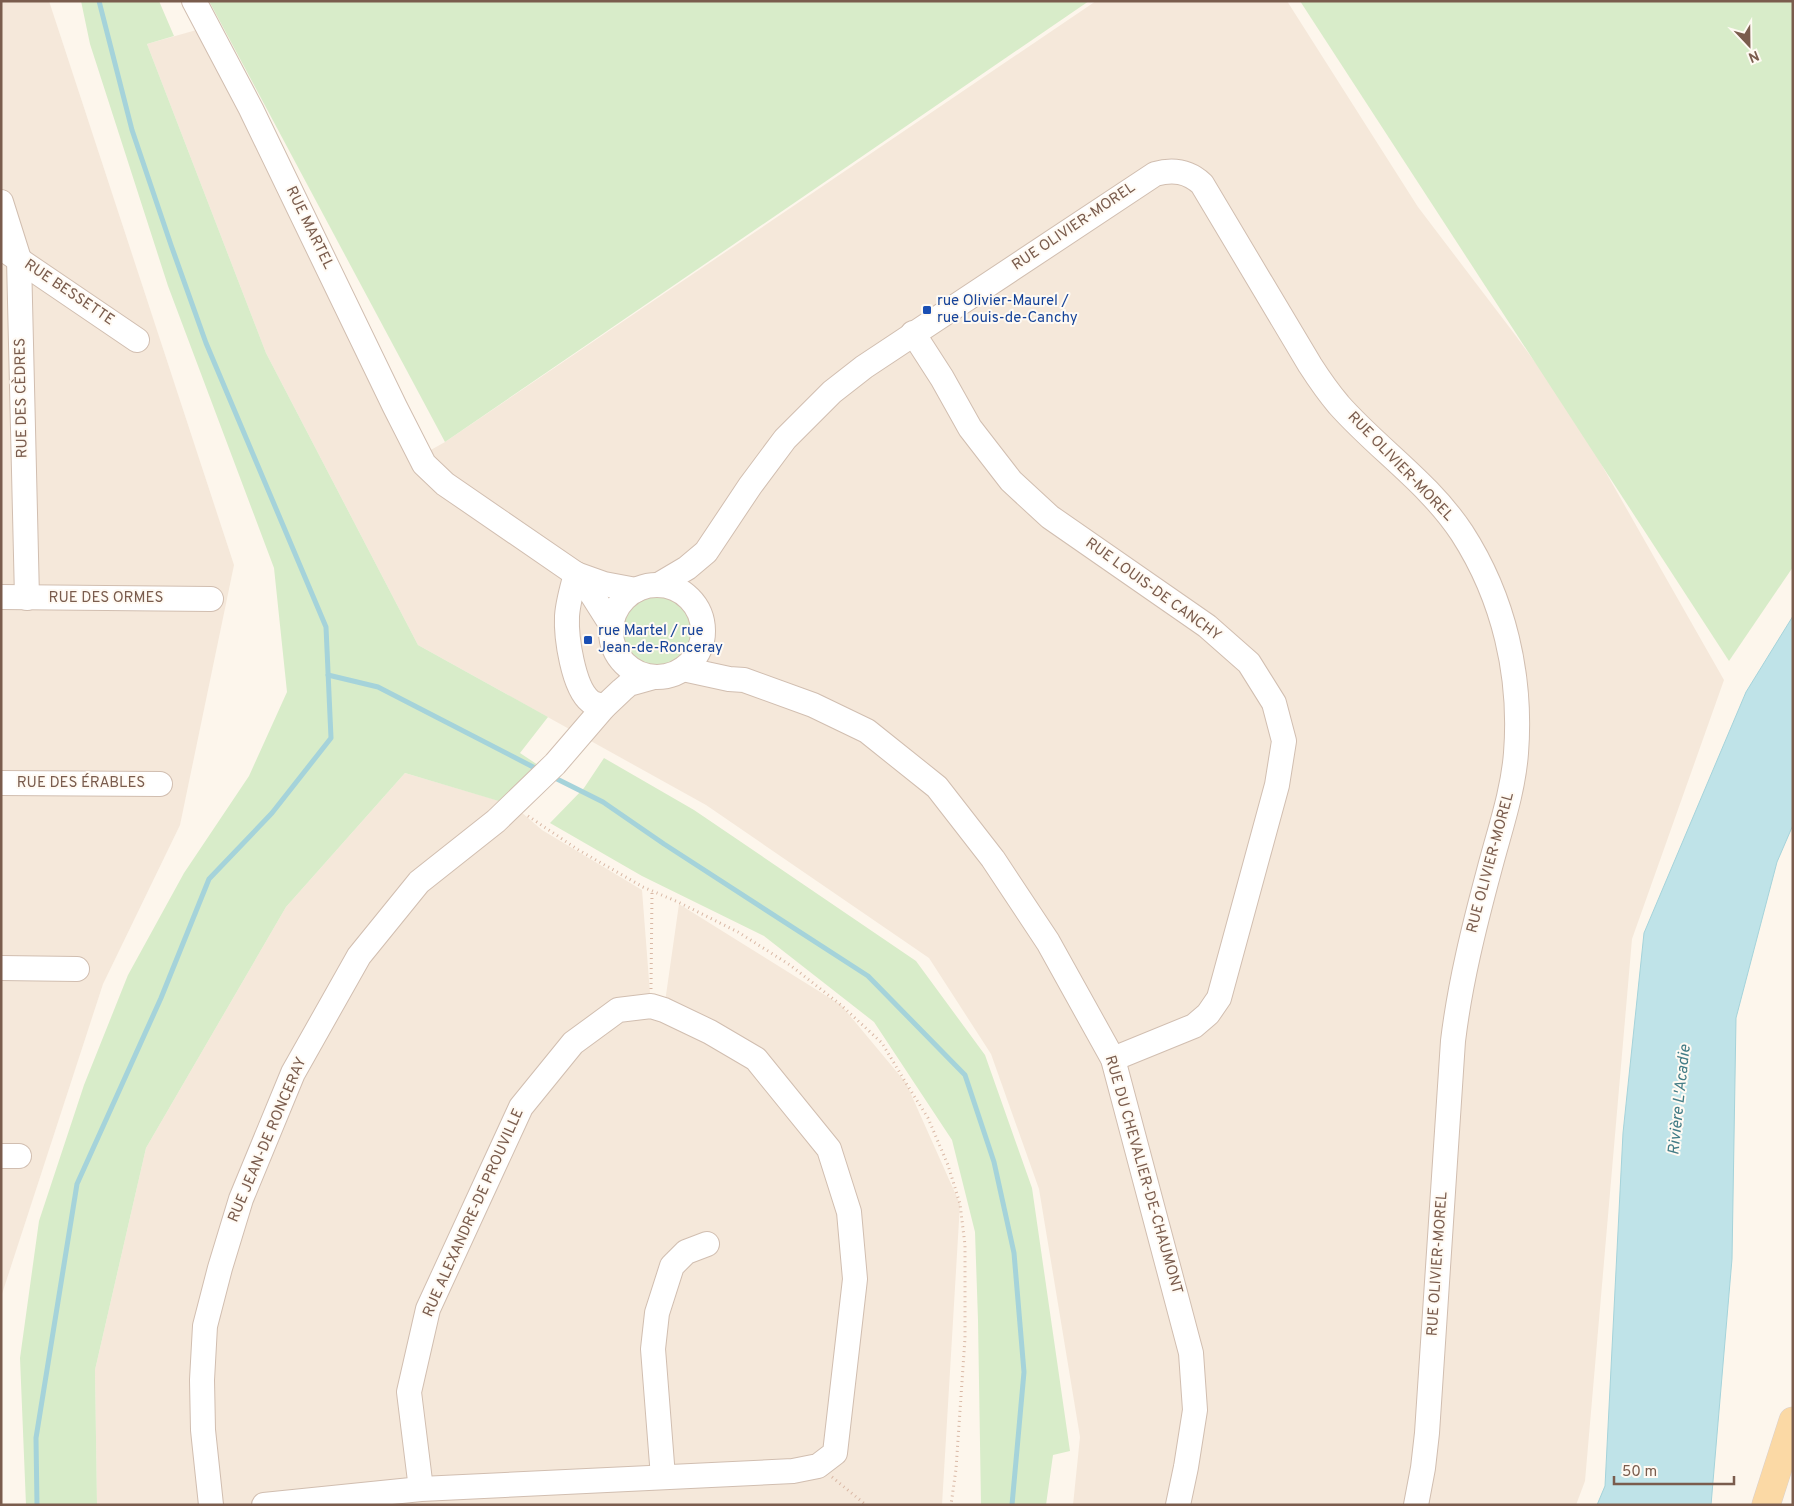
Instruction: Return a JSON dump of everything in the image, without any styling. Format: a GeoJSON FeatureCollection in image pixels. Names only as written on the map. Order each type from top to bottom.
{"type":"FeatureCollection","features":[{"type":"Feature","properties":{"kind":"main road"},"geometry":{"type":"LineString","coordinates":[[1766,1505],[1793,1421]]}},
{"type":"Feature","properties":{"kind":"street","name":"RUE MARTEL"},"geometry":{"type":"LineString","coordinates":[[194,1],[260,127],[420,457],[429,470],[445,484],[576,574]]}},
{"type":"Feature","properties":{"kind":"street","name":"RUE OLIVIER-MOREL"},"geometry":{"type":"LineString","coordinates":[[660,584],[687,568],[706,552],[750,486],[786,438],[832,392],[864,367],[1150,177],[1167,171],[1187,174],[1202,184],[1310,365],[1329,393],[1350,417],[1404,467],[1438,502],[1461,533],[1486,576],[1507,636],[1514,670],[1517,710],[1516,754],[1507,804],[1471,938],[1456,1013],[1450,1075],[1427,1432],[1416,1505]]}},
{"type":"Feature","properties":{"kind":"street","name":"RUE DES CÈDRES"},"geometry":{"type":"LineString","coordinates":[[1,202],[10,253],[27,598]]}},
{"type":"Feature","properties":{"kind":"street","name":"RUE BESSETTE"},"geometry":{"type":"LineString","coordinates":[[10,253],[137,340]]}},
{"type":"Feature","properties":{"kind":"street","name":"RUE LOUIS-DE CANCHY"},"geometry":{"type":"LineString","coordinates":[[913,333],[942,378],[970,428],[1011,481],[1050,517],[1208,626],[1249,663],[1274,703],[1284,741],[1277,786],[1218,998],[1208,1014],[1194,1026],[1113,1059]]}},
{"type":"Feature","properties":{"kind":"street","name":"RUE OLIVIER-MOREL"},"geometry":{"type":"LineString","coordinates":[[696,606],[706,552]]}},
{"type":"Feature","properties":{"kind":"street"},"geometry":{"type":"LineString","coordinates":[[576,574],[604,584],[636,590]]}},
{"type":"Feature","properties":{"kind":"street"},"geometry":{"type":"LineString","coordinates":[[576,574],[612,626]]}},
{"type":"Feature","properties":{"kind":"street"},"geometry":{"type":"LineString","coordinates":[[576,574],[566,627],[571,654],[582,690],[590,701],[604,708]]}},
{"type":"Feature","properties":{"kind":"street"},"geometry":{"type":"LineString","coordinates":[[660,584],[681,591],[696,606],[701,616],[703,638],[699,650],[692,661],[683,669],[673,674],[654,677],[640,673],[628,666],[616,651],[612,641],[612,626],[614,615],[619,605],[627,596],[648,585],[660,584]]}},
{"type":"Feature","properties":{"kind":"street","name":"RUE DES ORMES"},"geometry":{"type":"LineString","coordinates":[[1,597],[211,599]]}},
{"type":"Feature","properties":{"kind":"street","name":"RUE DU CHEVALIER-DE-CHAUMONT"},"geometry":{"type":"LineString","coordinates":[[703,638],[727,668],[744,680],[813,704],[867,731],[937,787],[993,858],[1043,935],[1113,1059],[1191,1352],[1194,1410],[1186,1467],[1178,1505]]}},
{"type":"Feature","properties":{"kind":"street","name":"RUE JEAN-DE RONCERAY"},"geometry":{"type":"LineString","coordinates":[[604,708],[613,681],[616,651]]}},
{"type":"Feature","properties":{"kind":"street","name":"RUE DU CHEVALIER-DE-CHAUMONT"},"geometry":{"type":"LineString","coordinates":[[683,669],[729,680],[744,680]]}},
{"type":"Feature","properties":{"kind":"street","name":"RUE JEAN-DE RONCERAY"},"geometry":{"type":"LineString","coordinates":[[210,1505],[203,1430],[202,1380],[205,1326],[241,1199],[293,1074],[359,956],[419,882],[496,821],[513,805],[555,764],[604,708],[629,684],[654,677]]}},
{"type":"Feature","properties":{"kind":"street","name":"RUE DES ÉRABLES"},"geometry":{"type":"LineString","coordinates":[[1,783],[160,784]]}},
{"type":"Feature","properties":{"kind":"street"},"geometry":{"type":"LineString","coordinates":[[1,968],[77,969]]}},
{"type":"Feature","properties":{"kind":"street","name":"RUE ALEXANDRE-DE PROUVILLE"},"geometry":{"type":"LineString","coordinates":[[421,1489],[409,1392],[428,1309],[521,1107],[573,1043],[618,1010],[651,1006],[664,1010],[710,1032],[756,1059],[829,1149],[849,1212],[856,1279],[834,1453],[818,1466]]}},
{"type":"Feature","properties":{"kind":"street"},"geometry":{"type":"LineString","coordinates":[[663,1477],[653,1349],[657,1313],[672,1266],[686,1252],[707,1244]]}},
{"type":"Feature","properties":{"kind":"street"},"geometry":{"type":"LineString","coordinates":[[264,1505],[421,1489],[793,1471],[818,1466]]}},
{"type":"Feature","properties":{"kind":"path"},"geometry":{"type":"LineString","coordinates":[[513,805],[577,849],[652,892],[678,902],[738,932],[790,965],[841,1005],[882,1043],[928,1118],[948,1165],[960,1204],[965,1245],[965,1338],[956,1469],[951,1505]]}},
{"type":"Feature","properties":{"kind":"path"},"geometry":{"type":"LineString","coordinates":[[651,1006],[652,892]]}},
{"type":"Feature","properties":{"kind":"path"},"geometry":{"type":"LineString","coordinates":[[818,1466],[866,1505]]}},
{"type":"Feature","properties":{"kind":"shaded area"},"geometry":{"type":"Polygon","coordinates":[[[1,1],[49,1],[234,565],[180,825],[103,984],[1,1297],[1,1]]]}},
{"type":"Feature","properties":{"kind":"shaded area"},"geometry":{"type":"Polygon","coordinates":[[[1096,1],[1287,1],[1418,207],[1571,411],[1724,680],[1632,939],[1585,1481],[1576,1505],[1073,1505],[1080,1437],[1039,1189],[991,1054],[929,958],[706,805],[418,645],[266,353],[147,44],[207,27],[420,456],[445,442],[1096,1]]]}},
{"type":"Feature","properties":{"kind":"shaded area"},"geometry":{"type":"Polygon","coordinates":[[[405,773],[513,805],[542,830],[642,890],[651,1006],[664,1009],[679,904],[841,1005],[906,1083],[960,1204],[942,1505],[97,1505],[95,1370],[146,1148],[286,907],[405,773]]]}},
{"type":"Feature","properties":{"kind":"green space"},"geometry":{"type":"Polygon","coordinates":[[[81,1],[159,1],[174,36],[147,44],[266,353],[418,645],[548,717],[520,753],[538,765],[502,802],[405,773],[286,907],[146,1148],[95,1370],[97,1505],[26,1505],[20,1358],[39,1221],[84,1085],[128,975],[184,873],[249,776],[287,692],[274,568],[168,286],[90,44],[81,1]]]}},
{"type":"Feature","properties":{"kind":"green space"},"geometry":{"type":"Polygon","coordinates":[[[209,1],[1089,1],[445,442],[209,1]]]}},
{"type":"Feature","properties":{"kind":"green space"},"geometry":{"type":"Polygon","coordinates":[[[1300,1],[1793,1],[1793,567],[1729,661],[1300,1]]]}},
{"type":"Feature","properties":{"kind":"green space"},"geometry":{"type":"Polygon","coordinates":[[[660,593],[675,596],[687,605],[696,617],[699,632],[696,647],[687,659],[675,668],[660,671],[645,668],[633,659],[624,647],[621,632],[624,617],[633,605],[645,596],[660,593]]]}},
{"type":"Feature","properties":{"kind":"green space"},"geometry":{"type":"Polygon","coordinates":[[[604,758],[694,810],[916,961],[985,1055],[1032,1188],[1070,1451],[1053,1455],[1046,1505],[981,1505],[975,1232],[952,1140],[874,1022],[764,936],[642,876],[550,823],[584,788],[604,758]]]}},
{"type":"Feature","properties":{"kind":"water","name":"Rivière L'Acadie"},"geometry":{"type":"Polygon","coordinates":[[[1793,616],[1793,825],[1777,862],[1736,1018],[1732,1259],[1711,1505],[1597,1505],[1605,1486],[1623,1133],[1644,933],[1746,692],[1793,616]]]}},
{"type":"Feature","properties":{"kind":"waterway"},"geometry":{"type":"LineString","coordinates":[[37,1505],[36,1438],[77,1184],[161,998],[209,879],[272,813],[331,738],[326,627],[206,343],[132,130],[99,1]]}},
{"type":"Feature","properties":{"kind":"waterway"},"geometry":{"type":"LineString","coordinates":[[328,675],[378,687],[539,770]]}},
{"type":"Feature","properties":{"kind":"waterway"},"geometry":{"type":"LineString","coordinates":[[551,776],[603,802],[664,844],[868,976],[965,1075],[994,1162],[1014,1253],[1024,1372],[1012,1505]]}},
{"type":"Feature","properties":{"kind":"place","name":"rue Olivier-Maurel / rue Louis-de-Canchy"},"geometry":{"type":"Point","coordinates":[927,310]}},
{"type":"Feature","properties":{"kind":"place","name":"rue Martel / rue Jean-de-Ronceray"},"geometry":{"type":"Point","coordinates":[588,640]}}]}
